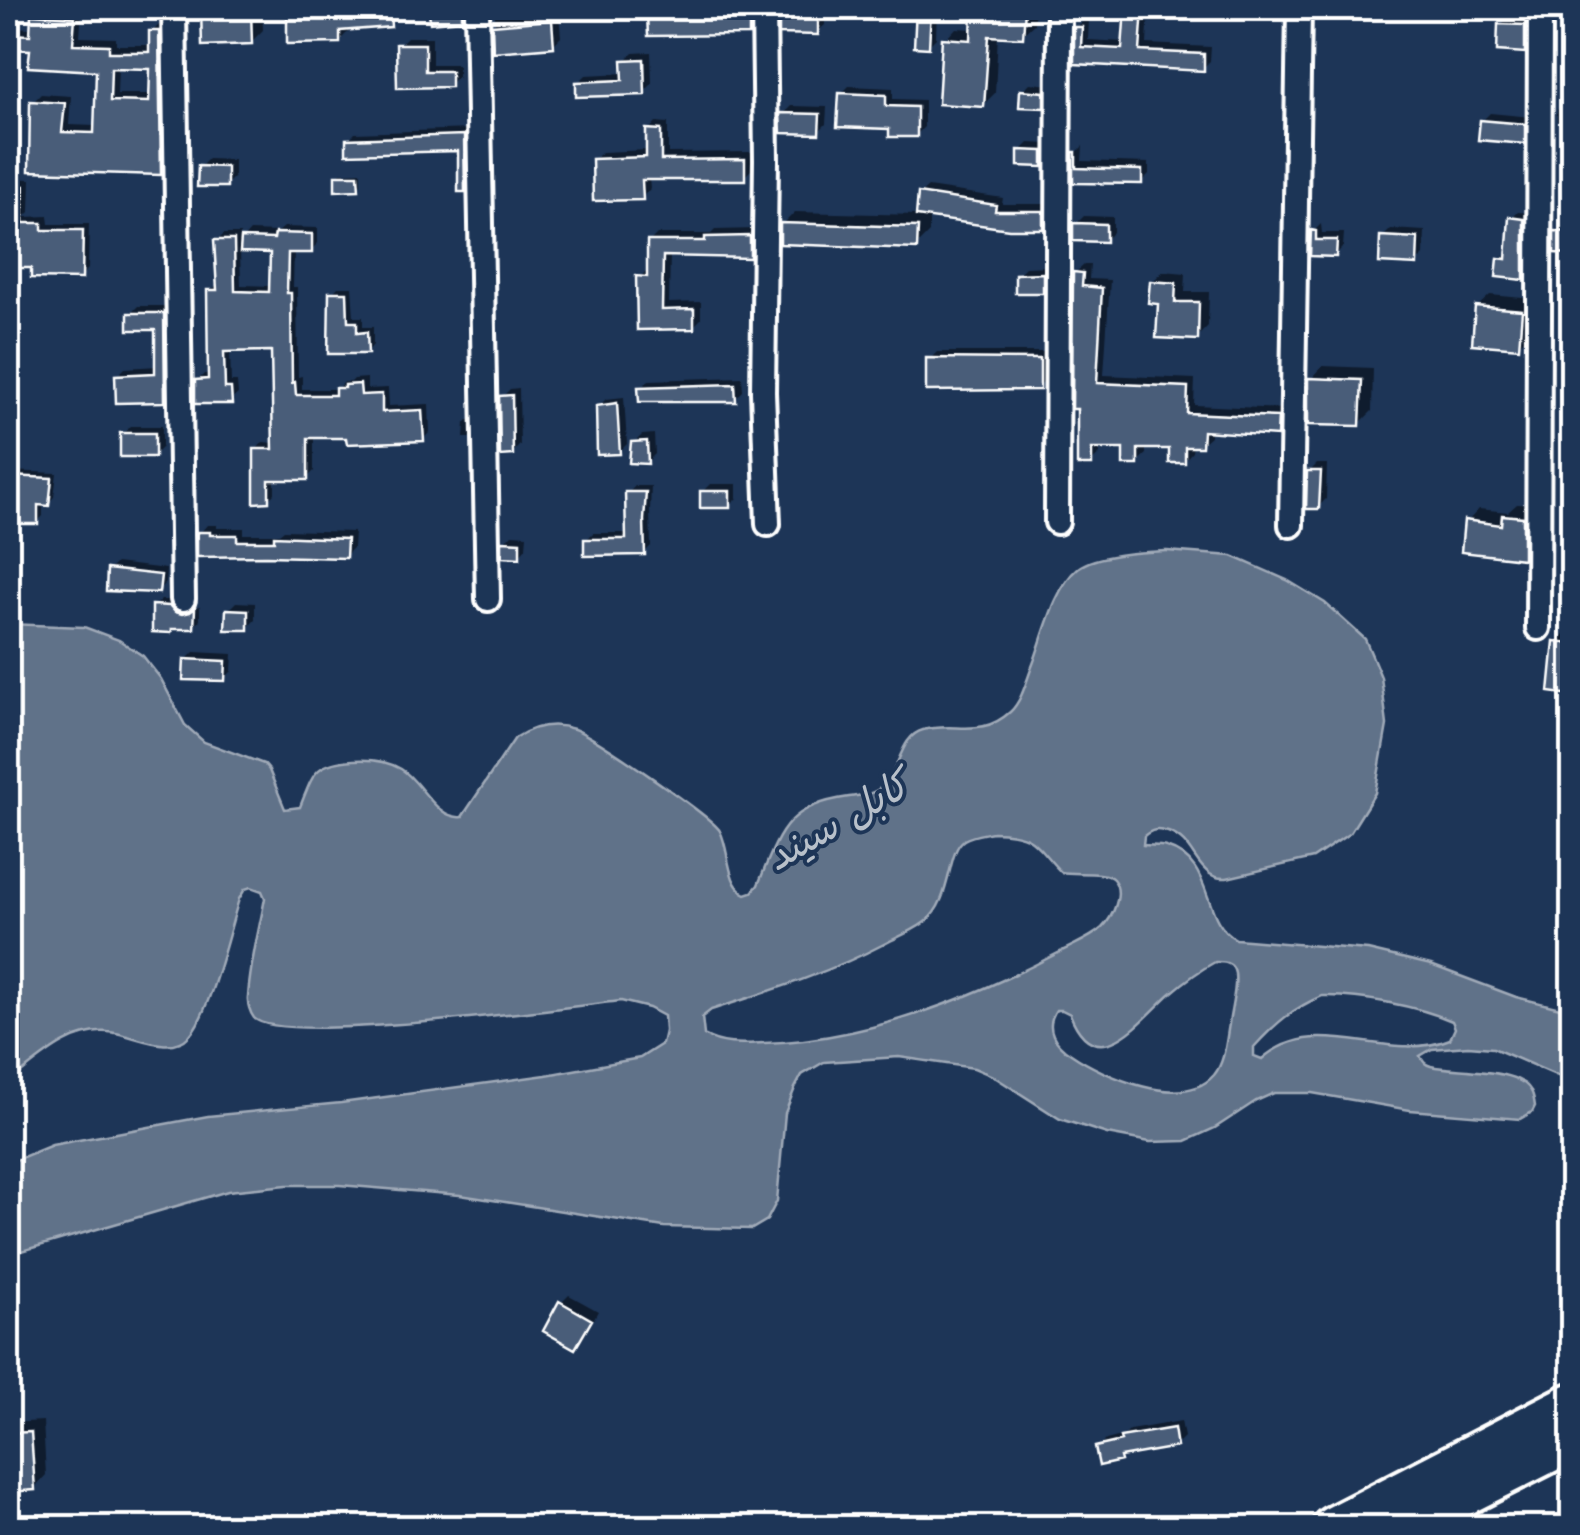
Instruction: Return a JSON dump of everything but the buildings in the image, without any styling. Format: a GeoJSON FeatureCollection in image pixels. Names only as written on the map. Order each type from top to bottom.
{"type":"FeatureCollection","features":[{"type":"Feature","properties":{"kind":"highway"},"geometry":{"type":"LineString","coordinates":[[1334,1528],[1572,1405]]}},
{"type":"Feature","properties":{"kind":"highway"},"geometry":{"type":"LineString","coordinates":[[1396,1528],[1572,1439]]}},
{"type":"Feature","properties":{"kind":"street"},"geometry":{"type":"LineString","coordinates":[[174,8],[183,599]]}},
{"type":"Feature","properties":{"kind":"street"},"geometry":{"type":"LineString","coordinates":[[477,8],[488,600]]}},
{"type":"Feature","properties":{"kind":"street"},"geometry":{"type":"LineString","coordinates":[[764,8],[768,524]]}},
{"type":"Feature","properties":{"kind":"street"},"geometry":{"type":"LineString","coordinates":[[1057,522],[1058,8]]}},
{"type":"Feature","properties":{"kind":"street"},"geometry":{"type":"LineString","coordinates":[[1291,525],[1299,8]]}},
{"type":"Feature","properties":{"kind":"street"},"geometry":{"type":"LineString","coordinates":[[1538,628],[1540,8]]}},
{"type":"Feature","properties":{"kind":"water","name":"کابل سيند"},"geometry":{"type":"Polygon","coordinates":[[[1167,551],[1232,556],[1287,580],[1325,603],[1365,639],[1381,677],[1387,725],[1375,793],[1350,833],[1313,858],[1220,878],[1204,869],[1182,840],[1168,832],[1150,832],[1144,836],[1143,845],[1166,847],[1193,865],[1217,919],[1236,939],[1368,950],[1431,965],[1516,997],[1572,1011],[1572,1082],[1493,1048],[1432,1049],[1420,1056],[1431,1066],[1500,1074],[1524,1083],[1533,1097],[1532,1112],[1520,1119],[1410,1110],[1312,1093],[1274,1093],[1186,1141],[1150,1142],[1060,1119],[974,1068],[899,1057],[824,1062],[802,1075],[795,1088],[785,1113],[777,1201],[767,1220],[752,1229],[664,1227],[460,1195],[339,1185],[287,1185],[228,1191],[8,1255],[8,1163],[52,1145],[208,1116],[341,1103],[640,1058],[662,1044],[665,1031],[664,1016],[621,1001],[368,1026],[275,1026],[254,1018],[248,1005],[265,898],[262,891],[251,887],[239,899],[211,991],[189,1036],[181,1042],[161,1044],[117,1033],[93,1032],[54,1048],[8,1083],[8,624],[84,627],[119,640],[143,656],[161,679],[185,725],[204,742],[264,764],[285,809],[300,807],[313,778],[323,767],[341,761],[366,760],[401,769],[444,812],[462,817],[515,738],[543,726],[574,729],[652,777],[712,823],[720,831],[735,883],[746,894],[758,885],[788,824],[811,807],[880,788],[915,733],[988,725],[1010,712],[1024,690],[1062,587],[1078,568],[1108,557],[1167,551]],[[993,832],[967,838],[958,846],[940,902],[925,922],[842,964],[711,1010],[702,1017],[704,1035],[726,1043],[764,1043],[803,1040],[880,1025],[992,985],[1083,941],[1106,924],[1117,898],[1113,879],[1061,872],[1027,838],[993,832]],[[1215,962],[1181,985],[1118,1039],[1092,1043],[1070,1014],[1062,1010],[1056,1010],[1053,1017],[1053,1035],[1071,1054],[1122,1080],[1163,1090],[1200,1085],[1214,1075],[1223,1057],[1234,997],[1234,970],[1229,964],[1215,962]],[[1337,996],[1312,1001],[1269,1031],[1254,1047],[1254,1056],[1262,1059],[1284,1045],[1306,1039],[1426,1045],[1450,1039],[1455,1028],[1452,1021],[1388,1002],[1337,996]]]}}]}
